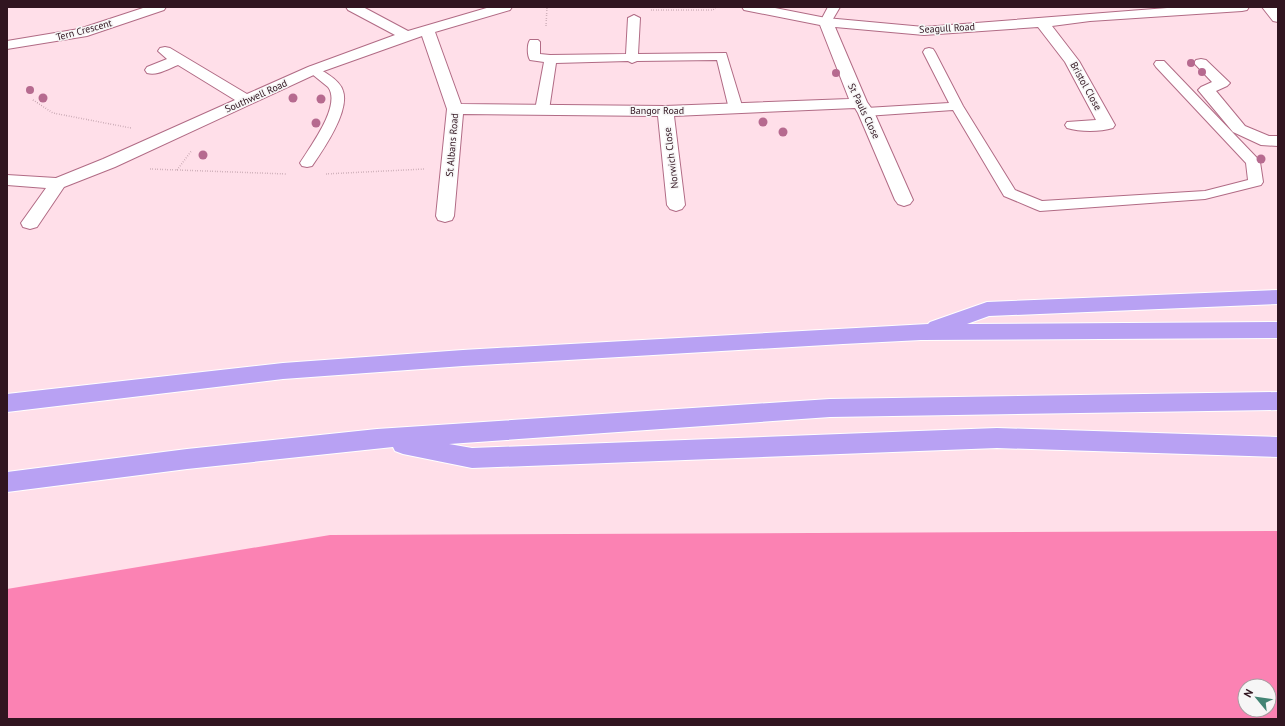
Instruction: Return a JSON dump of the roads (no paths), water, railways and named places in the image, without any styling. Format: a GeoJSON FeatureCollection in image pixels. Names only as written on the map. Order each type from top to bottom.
{"type":"FeatureCollection","features":[{"type":"Feature","properties":{"kind":"highway"},"geometry":{"type":"LineString","coordinates":[[921,332],[987,309],[1278,297]]}},
{"type":"Feature","properties":{"kind":"highway"},"geometry":{"type":"LineString","coordinates":[[7,403],[282,372],[471,357],[921,332],[1278,330]]}},
{"type":"Feature","properties":{"kind":"highway"},"geometry":{"type":"LineString","coordinates":[[7,482],[188,459],[376,439],[830,408],[1278,401]]}},
{"type":"Feature","properties":{"kind":"highway"},"geometry":{"type":"LineString","coordinates":[[376,439],[472,458],[997,438],[1278,447]]}},
{"type":"Feature","properties":{"kind":"street","name":"Tern Crescent"},"geometry":{"type":"LineString","coordinates":[[7,45],[36,42],[82,33],[159,7]]}},
{"type":"Feature","properties":{"kind":"street"},"geometry":{"type":"LineString","coordinates":[[353,7],[407,36]]}},
{"type":"Feature","properties":{"kind":"street","name":"Southwell Road"},"geometry":{"type":"LineString","coordinates":[[58,183],[109,163],[313,70],[407,36],[506,7]]}},
{"type":"Feature","properties":{"kind":"street","name":"Seagull Road"},"geometry":{"type":"LineString","coordinates":[[749,7],[826,22],[924,31],[1042,23],[1146,13],[1242,7]]}},
{"type":"Feature","properties":{"kind":"street"},"geometry":{"type":"LineString","coordinates":[[1269,7],[1278,18]]}},
{"type":"Feature","properties":{"kind":"street","name":"St Pauls Close"},"geometry":{"type":"LineString","coordinates":[[826,22],[904,200]]}},
{"type":"Feature","properties":{"kind":"street","name":"Bristol Close"},"geometry":{"type":"LineString","coordinates":[[1042,23],[1072,61],[1107,125],[1073,125]]}},
{"type":"Feature","properties":{"kind":"street","name":"St Albans Road"},"geometry":{"type":"LineString","coordinates":[[427,31],[455,109],[445,216]]}},
{"type":"Feature","properties":{"kind":"street"},"geometry":{"type":"LineString","coordinates":[[165,51],[246,100]]}},
{"type":"Feature","properties":{"kind":"street"},"geometry":{"type":"LineString","coordinates":[[152,70],[179,59]]}},
{"type":"Feature","properties":{"kind":"street"},"geometry":{"type":"LineString","coordinates":[[1201,63],[1222,83],[1206,90],[1239,129],[1267,141],[1278,141]]}},
{"type":"Feature","properties":{"kind":"street","name":"Bangor Road"},"geometry":{"type":"LineString","coordinates":[[455,109],[665,111],[862,107]]}},
{"type":"Feature","properties":{"kind":"street","name":"Norwich Close"},"geometry":{"type":"LineString","coordinates":[[665,111],[676,205]]}},
{"type":"Feature","properties":{"kind":"street"},"geometry":{"type":"LineString","coordinates":[[7,180],[58,183]]}},
{"type":"Feature","properties":{"kind":"street"},"geometry":{"type":"LineString","coordinates":[[30,223],[58,183]]}},
{"type":"Feature","properties":{"kind":"lane"},"geometry":{"type":"LineString","coordinates":[[826,22],[834,7]]}},
{"type":"Feature","properties":{"kind":"lane"},"geometry":{"type":"LineString","coordinates":[[632,59],[634,18]]}},
{"type":"Feature","properties":{"kind":"lane"},"geometry":{"type":"LineString","coordinates":[[719,41],[736,109]]}},
{"type":"Feature","properties":{"kind":"lane"},"geometry":{"type":"LineString","coordinates":[[534,42],[534,57],[550,59],[632,59],[722,56]]}},
{"type":"Feature","properties":{"kind":"lane"},"geometry":{"type":"LineString","coordinates":[[929,52],[957,106],[1009,193],[1040,206],[1205,196],[1256,182],[1253,162],[1160,64]]}},
{"type":"Feature","properties":{"kind":"lane"},"geometry":{"type":"LineString","coordinates":[[542,110],[550,59]]}},
{"type":"Feature","properties":{"kind":"lane"},"geometry":{"type":"LineString","coordinates":[[307,163],[337,110],[339,99],[337,90],[332,83],[313,70]]}},
{"type":"Feature","properties":{"kind":"lane"},"geometry":{"type":"LineString","coordinates":[[862,107],[957,106]]}}]}
